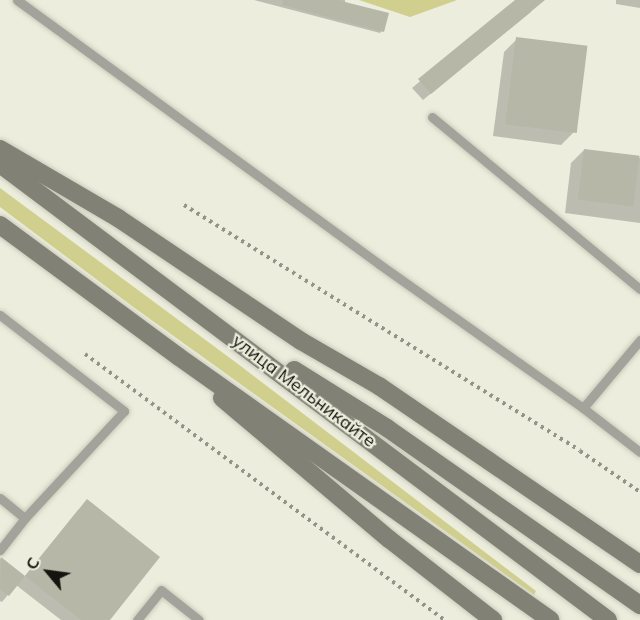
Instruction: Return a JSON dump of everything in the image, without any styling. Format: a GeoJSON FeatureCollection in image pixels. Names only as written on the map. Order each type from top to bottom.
{"type":"FeatureCollection","features":[{"type":"Feature","properties":{"kind":"main road"},"geometry":{"type":"LineString","coordinates":[[0,149],[118,218],[301,341],[379,386],[640,564]]}},
{"type":"Feature","properties":{"kind":"main road","name":"улица Мельникайте"},"geometry":{"type":"LineString","coordinates":[[0,164],[608,620]]}},
{"type":"Feature","properties":{"kind":"main road"},"geometry":{"type":"LineString","coordinates":[[0,225],[179,357],[550,620]]}},
{"type":"Feature","properties":{"kind":"main road"},"geometry":{"type":"LineString","coordinates":[[206,317],[387,428],[640,605]]}},
{"type":"Feature","properties":{"kind":"main road"},"geometry":{"type":"LineString","coordinates":[[179,357],[241,417],[389,539],[493,620]]}},
{"type":"Feature","properties":{"kind":"lane"},"geometry":{"type":"LineString","coordinates":[[17,0],[370,257],[583,408],[640,452]]}},
{"type":"Feature","properties":{"kind":"lane"},"geometry":{"type":"LineString","coordinates":[[432,117],[640,289]]}},
{"type":"Feature","properties":{"kind":"lane"},"geometry":{"type":"LineString","coordinates":[[0,315],[124,411],[26,518],[0,550]]}},
{"type":"Feature","properties":{"kind":"lane"},"geometry":{"type":"LineString","coordinates":[[583,408],[640,340]]}},
{"type":"Feature","properties":{"kind":"lane"},"geometry":{"type":"LineString","coordinates":[[0,498],[26,518]]}},
{"type":"Feature","properties":{"kind":"lane"},"geometry":{"type":"LineString","coordinates":[[137,620],[161,590],[199,620]]}},
{"type":"Feature","properties":{"kind":"path"},"geometry":{"type":"LineString","coordinates":[[184,205],[580,451],[640,492]]}},
{"type":"Feature","properties":{"kind":"path"},"geometry":{"type":"LineString","coordinates":[[85,354],[444,620]]}},
{"type":"Feature","properties":{"kind":"shaded area"},"geometry":{"type":"Polygon","coordinates":[[[359,0],[457,0],[410,17],[359,0]]]}},
{"type":"Feature","properties":{"kind":"shaded area"},"geometry":{"type":"Polygon","coordinates":[[[0,188],[238,364],[536,591],[534,595],[132,306],[0,207],[0,188]]]}},
{"type":"Feature","properties":{"kind":"building"},"geometry":{"type":"Polygon","coordinates":[[[283,0],[337,0],[389,13],[384,32],[283,5],[283,0]]]}},
{"type":"Feature","properties":{"kind":"building"},"geometry":{"type":"Polygon","coordinates":[[[515,0],[545,0],[431,94],[418,79],[515,0]]]}},
{"type":"Feature","properties":{"kind":"building"},"geometry":{"type":"Polygon","coordinates":[[[516,37],[587,46],[577,133],[505,124],[516,37]]]}},
{"type":"Feature","properties":{"kind":"building"},"geometry":{"type":"Polygon","coordinates":[[[584,149],[640,156],[633,206],[578,200],[584,149]]]}},
{"type":"Feature","properties":{"kind":"building"},"geometry":{"type":"Polygon","coordinates":[[[87,499],[160,557],[110,620],[81,620],[25,576],[87,499]]]}},
{"type":"Feature","properties":{"kind":"building"},"geometry":{"type":"Polygon","coordinates":[[[1,557],[25,576],[9,596],[0,589],[1,557]]]}}]}
